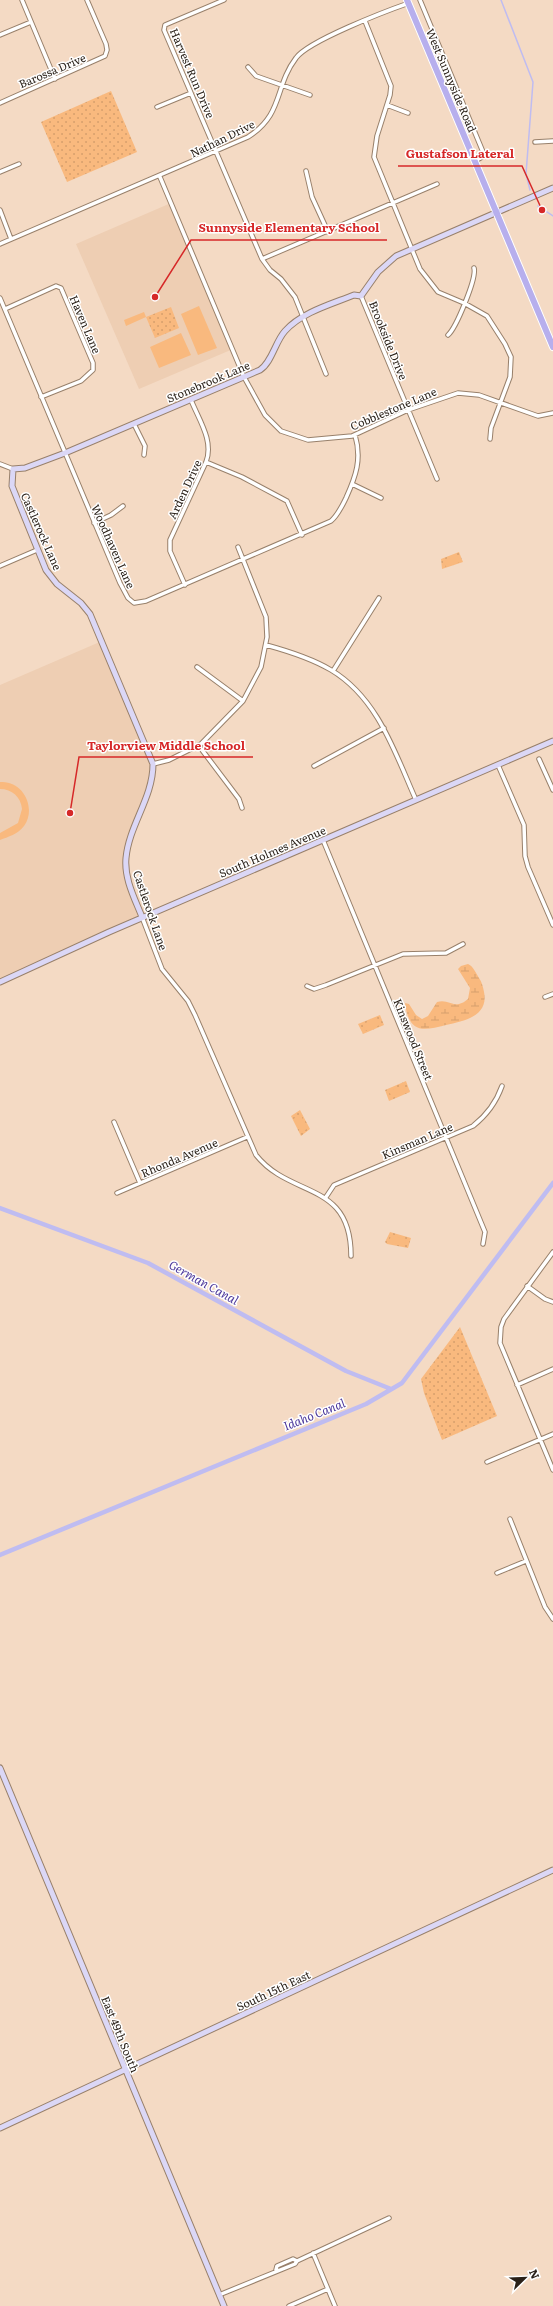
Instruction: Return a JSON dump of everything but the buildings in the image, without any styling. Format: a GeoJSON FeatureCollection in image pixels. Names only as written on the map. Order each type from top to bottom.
{"type":"FeatureCollection","features":[{"type":"Feature","properties":{"kind":"main road","name":"West Sunnyside Road"},"geometry":{"type":"LineString","coordinates":[[408,2],[553,347]]}},
{"type":"Feature","properties":{"kind":"street"},"geometry":{"type":"LineString","coordinates":[[22,0],[55,79]]}},
{"type":"Feature","properties":{"kind":"street","name":"Barossa Drive"},"geometry":{"type":"LineString","coordinates":[[0,103],[101,59],[108,50],[86,0]]}},
{"type":"Feature","properties":{"kind":"street","name":"Harvest Run Drive"},"geometry":{"type":"LineString","coordinates":[[224,0],[165,25],[164,30],[262,259],[270,270],[291,291],[326,374]]}},
{"type":"Feature","properties":{"kind":"street"},"geometry":{"type":"LineString","coordinates":[[420,0],[483,152],[482,157],[475,161]]}},
{"type":"Feature","properties":{"kind":"street","name":"Nathan Drive"},"geometry":{"type":"LineString","coordinates":[[0,244],[160,177],[248,137],[262,129],[273,113],[282,86],[291,66],[303,49],[408,2]]}},
{"type":"Feature","properties":{"kind":"street"},"geometry":{"type":"LineString","coordinates":[[365,21],[391,86],[387,106],[377,136],[374,157],[416,260],[426,278],[435,289],[448,298],[464,303],[487,316],[509,352],[511,366],[510,377],[491,428],[490,439]]}},
{"type":"Feature","properties":{"kind":"street"},"geometry":{"type":"LineString","coordinates":[[0,35],[31,22]]}},
{"type":"Feature","properties":{"kind":"street"},"geometry":{"type":"LineString","coordinates":[[248,67],[256,76],[310,95]]}},
{"type":"Feature","properties":{"kind":"street"},"geometry":{"type":"LineString","coordinates":[[157,107],[191,93]]}},
{"type":"Feature","properties":{"kind":"street"},"geometry":{"type":"LineString","coordinates":[[387,106],[408,113]]}},
{"type":"Feature","properties":{"kind":"street"},"geometry":{"type":"LineString","coordinates":[[534,142],[553,141]]}},
{"type":"Feature","properties":{"kind":"street"},"geometry":{"type":"LineString","coordinates":[[0,172],[19,164]]}},
{"type":"Feature","properties":{"kind":"street"},"geometry":{"type":"LineString","coordinates":[[306,171],[312,197],[328,232]]}},
{"type":"Feature","properties":{"kind":"street","name":"Cobblestone Lane"},"geometry":{"type":"LineString","coordinates":[[160,177],[244,377],[265,415],[281,431],[308,440],[355,435],[408,410],[458,393],[479,395],[500,404],[538,416],[553,413]]}},
{"type":"Feature","properties":{"kind":"street"},"geometry":{"type":"LineString","coordinates":[[262,259],[437,184]]}},
{"type":"Feature","properties":{"kind":"street"},"geometry":{"type":"LineString","coordinates":[[361,296],[389,262],[412,248],[553,188]]}},
{"type":"Feature","properties":{"kind":"street"},"geometry":{"type":"LineString","coordinates":[[0,210],[11,239]]}},
{"type":"Feature","properties":{"kind":"street"},"geometry":{"type":"LineString","coordinates":[[448,335],[464,303],[474,276],[474,268]]}},
{"type":"Feature","properties":{"kind":"street","name":"Haven Lane"},"geometry":{"type":"LineString","coordinates":[[5,309],[56,286],[61,288],[93,363],[93,370],[87,377],[41,397]]}},
{"type":"Feature","properties":{"kind":"street","name":"Stonebrook Lane"},"geometry":{"type":"LineString","coordinates":[[13,469],[25,468],[65,453],[263,368],[276,343],[285,331],[303,318],[354,295],[361,296]]}},
{"type":"Feature","properties":{"kind":"street","name":"Brookside Drive"},"geometry":{"type":"LineString","coordinates":[[361,296],[437,479]]}},
{"type":"Feature","properties":{"kind":"street","name":"Woodhaven Lane"},"geometry":{"type":"LineString","coordinates":[[0,298],[94,523],[120,582],[128,598],[134,603],[142,603],[244,560],[302,535],[334,518],[352,484],[359,458],[355,435]]}},
{"type":"Feature","properties":{"kind":"street","name":"Arden Drive"},"geometry":{"type":"LineString","coordinates":[[185,585],[170,551],[170,540],[206,462],[210,445],[191,400]]}},
{"type":"Feature","properties":{"kind":"street"},"geometry":{"type":"LineString","coordinates":[[134,424],[144,446],[144,455]]}},
{"type":"Feature","properties":{"kind":"street"},"geometry":{"type":"LineString","coordinates":[[206,462],[242,477],[287,501],[302,535]]}},
{"type":"Feature","properties":{"kind":"street"},"geometry":{"type":"LineString","coordinates":[[0,464],[13,469]]}},
{"type":"Feature","properties":{"kind":"street","name":"Castlerock Lane"},"geometry":{"type":"LineString","coordinates":[[13,469],[12,486],[37,550],[50,577],[81,603],[90,614],[153,764],[151,788],[130,838],[126,859],[129,883],[162,968],[188,1002],[195,1015],[256,1155],[270,1171],[326,1197],[344,1220],[351,1240],[351,1256]]}},
{"type":"Feature","properties":{"kind":"street"},"geometry":{"type":"LineString","coordinates":[[352,484],[381,498]]}},
{"type":"Feature","properties":{"kind":"street"},"geometry":{"type":"LineString","coordinates":[[94,523],[111,515],[123,506]]}},
{"type":"Feature","properties":{"kind":"street"},"geometry":{"type":"LineString","coordinates":[[153,764],[169,760],[199,746],[243,701],[261,667],[266,645],[267,627],[263,606],[238,547]]}},
{"type":"Feature","properties":{"kind":"street"},"geometry":{"type":"LineString","coordinates":[[0,566],[37,550]]}},
{"type":"Feature","properties":{"kind":"street"},"geometry":{"type":"LineString","coordinates":[[333,671],[378,598]]}},
{"type":"Feature","properties":{"kind":"street"},"geometry":{"type":"LineString","coordinates":[[266,645],[292,652],[333,671],[366,701],[384,728],[416,800]]}},
{"type":"Feature","properties":{"kind":"street"},"geometry":{"type":"LineString","coordinates":[[197,667],[243,701]]}},
{"type":"Feature","properties":{"kind":"street"},"geometry":{"type":"LineString","coordinates":[[314,766],[384,728]]}},
{"type":"Feature","properties":{"kind":"street","name":"South Holmes Avenue"},"geometry":{"type":"LineString","coordinates":[[0,982],[142,917],[553,741]]}},
{"type":"Feature","properties":{"kind":"street"},"geometry":{"type":"LineString","coordinates":[[199,746],[239,799],[242,808]]}},
{"type":"Feature","properties":{"kind":"street"},"geometry":{"type":"LineString","coordinates":[[539,759],[552,787]]}},
{"type":"Feature","properties":{"kind":"street"},"geometry":{"type":"LineString","coordinates":[[498,765],[524,825],[525,856],[528,867],[553,925]]}},
{"type":"Feature","properties":{"kind":"street","name":"Kinswood Street"},"geometry":{"type":"LineString","coordinates":[[323,840],[484,1232],[483,1244]]}},
{"type":"Feature","properties":{"kind":"street"},"geometry":{"type":"LineString","coordinates":[[307,986],[314,988],[326,985],[374,964],[411,953],[446,953],[463,944]]}},
{"type":"Feature","properties":{"kind":"street"},"geometry":{"type":"LineString","coordinates":[[545,997],[553,994]]}},
{"type":"Feature","properties":{"kind":"street","name":"Kinsman Lane"},"geometry":{"type":"LineString","coordinates":[[326,1197],[334,1185],[473,1126],[482,1118],[498,1098],[502,1086]]}},
{"type":"Feature","properties":{"kind":"street"},"geometry":{"type":"LineString","coordinates":[[114,1122],[140,1183]]}},
{"type":"Feature","properties":{"kind":"street","name":"Rhonda Avenue"},"geometry":{"type":"LineString","coordinates":[[117,1193],[247,1137]]}},
{"type":"Feature","properties":{"kind":"street"},"geometry":{"type":"LineString","coordinates":[[553,1252],[504,1319],[500,1334],[502,1352],[553,1470]]}},
{"type":"Feature","properties":{"kind":"street"},"geometry":{"type":"LineString","coordinates":[[527,1286],[545,1299],[553,1302]]}},
{"type":"Feature","properties":{"kind":"street"},"geometry":{"type":"LineString","coordinates":[[517,1385],[553,1369]]}},
{"type":"Feature","properties":{"kind":"street"},"geometry":{"type":"LineString","coordinates":[[487,1462],[553,1434]]}},
{"type":"Feature","properties":{"kind":"street"},"geometry":{"type":"LineString","coordinates":[[510,1519],[545,1607],[553,1619]]}},
{"type":"Feature","properties":{"kind":"street"},"geometry":{"type":"LineString","coordinates":[[497,1573],[526,1561]]}},
{"type":"Feature","properties":{"kind":"street","name":"East 49th South"},"geometry":{"type":"LineString","coordinates":[[0,1768],[224,2306]]}},
{"type":"Feature","properties":{"kind":"street","name":"South 15th East"},"geometry":{"type":"LineString","coordinates":[[0,2128],[553,1870]]}},
{"type":"Feature","properties":{"kind":"street"},"geometry":{"type":"LineString","coordinates":[[219,2295],[276,2270],[294,2264],[313,2253],[389,2218]]}},
{"type":"Feature","properties":{"kind":"street"},"geometry":{"type":"LineString","coordinates":[[313,2253],[335,2306]]}},
{"type":"Feature","properties":{"kind":"street"},"geometry":{"type":"LineString","coordinates":[[290,2306],[328,2289]]}},
{"type":"Feature","properties":{"kind":"shaded area"},"geometry":{"type":"Polygon","coordinates":[[[171,203],[233,349],[139,389],[76,244],[171,203]]]}},
{"type":"Feature","properties":{"kind":"shaded area"},"geometry":{"type":"Polygon","coordinates":[[[102,641],[153,764],[153,774],[130,838],[126,870],[142,917],[0,982],[0,685],[102,641]]]}},
{"type":"Feature","properties":{"kind":"green space"},"geometry":{"type":"Polygon","coordinates":[[[111,91],[137,152],[67,182],[41,122],[111,91]]]}},
{"type":"Feature","properties":{"kind":"green space"},"geometry":{"type":"Polygon","coordinates":[[[199,306],[217,348],[198,355],[181,314],[199,306]]]}},
{"type":"Feature","properties":{"kind":"green space"},"geometry":{"type":"Polygon","coordinates":[[[171,307],[179,328],[155,338],[146,317],[171,307]]]}},
{"type":"Feature","properties":{"kind":"green space"},"geometry":{"type":"Polygon","coordinates":[[[144,312],[146,317],[126,326],[124,320],[144,312]]]}},
{"type":"Feature","properties":{"kind":"green space"},"geometry":{"type":"Polygon","coordinates":[[[181,333],[191,355],[159,368],[150,347],[181,333]]]}},
{"type":"Feature","properties":{"kind":"green space"},"geometry":{"type":"Polygon","coordinates":[[[459,552],[463,562],[442,569],[441,559],[459,552]]]}},
{"type":"Feature","properties":{"kind":"green space"},"geometry":{"type":"Polygon","coordinates":[[[457,555],[460,562],[446,567],[443,561],[457,555]]]}},
{"type":"Feature","properties":{"kind":"green space"},"geometry":{"type":"Polygon","coordinates":[[[0,782],[8,783],[21,790],[26,796],[29,811],[28,819],[22,829],[13,835],[0,840],[0,833],[18,823],[22,809],[18,797],[8,790],[0,789],[0,782]]]}},
{"type":"Feature","properties":{"kind":"green space"},"geometry":{"type":"Polygon","coordinates":[[[468,964],[481,981],[484,992],[485,1000],[483,1007],[479,1012],[474,1016],[460,1022],[438,1027],[424,1029],[418,1028],[414,1025],[407,1013],[405,1003],[409,1004],[416,1015],[422,1019],[428,1016],[437,1002],[441,1001],[459,1004],[468,999],[470,988],[458,969],[461,966],[468,964]]]}},
{"type":"Feature","properties":{"kind":"green space"},"geometry":{"type":"Polygon","coordinates":[[[380,1015],[384,1025],[363,1034],[358,1024],[380,1015]]]}},
{"type":"Feature","properties":{"kind":"green space"},"geometry":{"type":"Polygon","coordinates":[[[377,1018],[380,1025],[365,1031],[363,1024],[377,1018]]]}},
{"type":"Feature","properties":{"kind":"green space"},"geometry":{"type":"Polygon","coordinates":[[[406,1081],[410,1092],[389,1101],[385,1090],[406,1081]]]}},
{"type":"Feature","properties":{"kind":"green space"},"geometry":{"type":"Polygon","coordinates":[[[403,1085],[406,1092],[392,1098],[389,1091],[403,1085]]]}},
{"type":"Feature","properties":{"kind":"green space"},"geometry":{"type":"Polygon","coordinates":[[[300,1110],[310,1129],[301,1136],[291,1116],[300,1110]]]}},
{"type":"Feature","properties":{"kind":"green space"},"geometry":{"type":"Polygon","coordinates":[[[301,1115],[307,1129],[301,1132],[294,1118],[301,1115]]]}},
{"type":"Feature","properties":{"kind":"green space"},"geometry":{"type":"Polygon","coordinates":[[[390,1232],[411,1238],[408,1248],[387,1244],[385,1242],[390,1232]]]}},
{"type":"Feature","properties":{"kind":"green space"},"geometry":{"type":"Polygon","coordinates":[[[391,1235],[406,1239],[404,1246],[389,1242],[391,1235]]]}},
{"type":"Feature","properties":{"kind":"green space"},"geometry":{"type":"Polygon","coordinates":[[[460,1327],[497,1416],[442,1440],[424,1393],[421,1379],[460,1327]]]}},
{"type":"Feature","properties":{"kind":"waterway"},"geometry":{"type":"LineString","coordinates":[[501,0],[533,82],[526,174],[530,190]]}},
{"type":"Feature","properties":{"kind":"waterway"},"geometry":{"type":"LineString","coordinates":[[538,206],[553,216]]}},
{"type":"Feature","properties":{"kind":"waterway","name":"Idaho Canal"},"geometry":{"type":"LineString","coordinates":[[0,1555],[366,1404],[402,1383],[553,1183]]}},
{"type":"Feature","properties":{"kind":"waterway","name":"German Canal"},"geometry":{"type":"LineString","coordinates":[[0,1208],[148,1263],[346,1371],[391,1389]]}},
{"type":"Feature","properties":{"kind":"place","name":"Gustafson Lateral"},"geometry":{"type":"Point","coordinates":[542,210]}},
{"type":"Feature","properties":{"kind":"place","name":"Sunnyside Elementary School"},"geometry":{"type":"Point","coordinates":[155,297]}},
{"type":"Feature","properties":{"kind":"place","name":"Taylorview Middle School"},"geometry":{"type":"Point","coordinates":[70,813]}}]}
